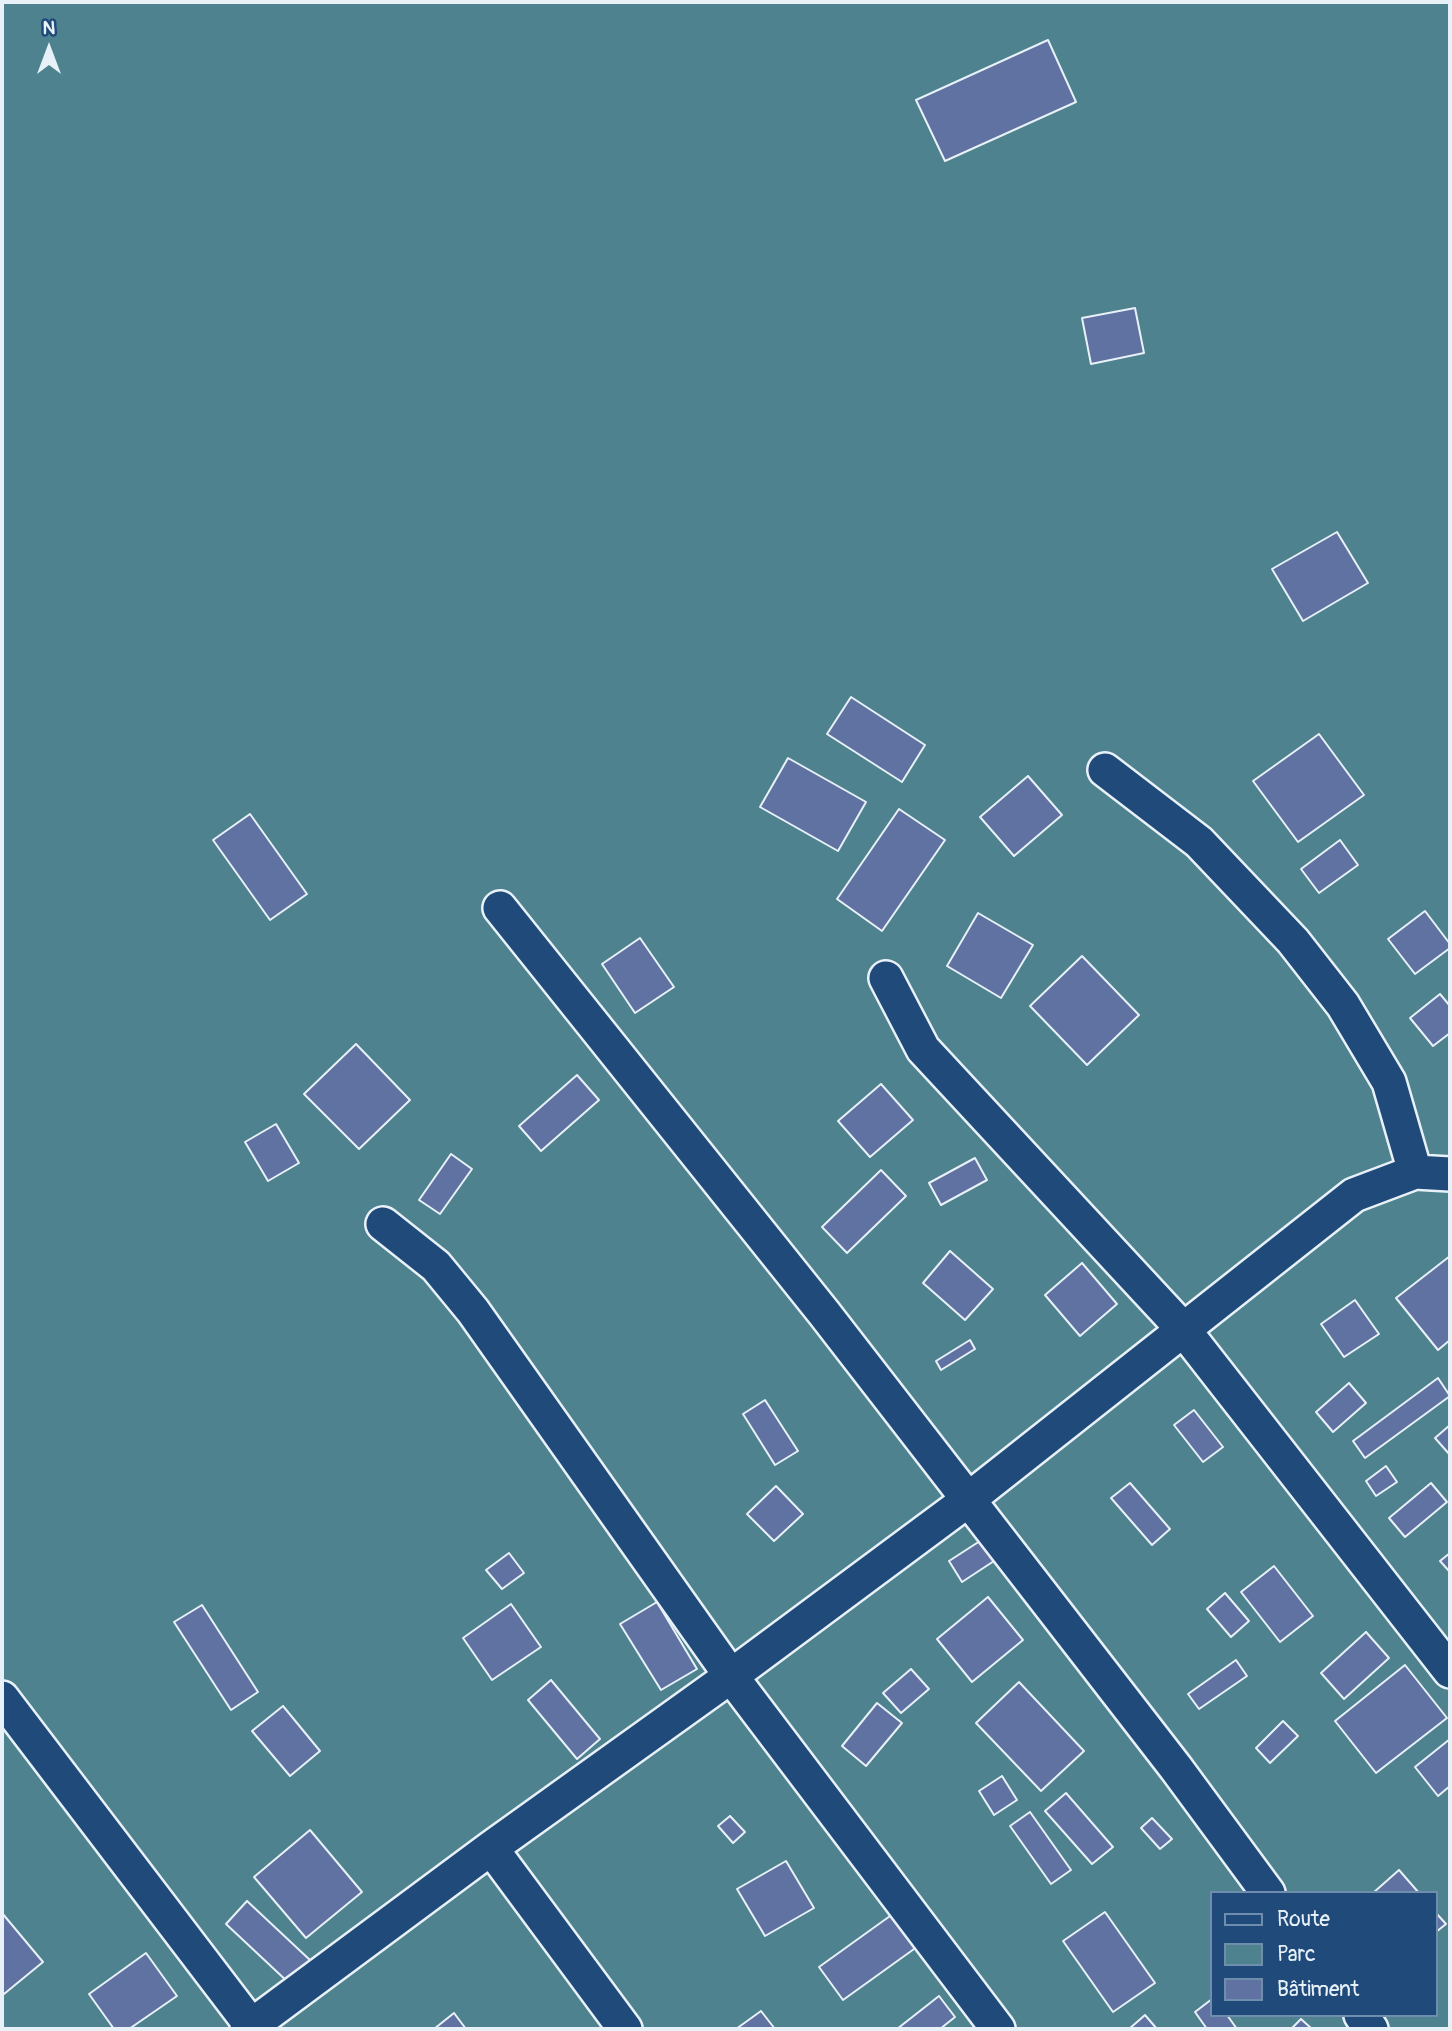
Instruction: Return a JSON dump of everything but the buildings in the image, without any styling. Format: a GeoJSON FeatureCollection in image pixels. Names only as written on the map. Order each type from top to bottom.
{"type":"FeatureCollection","features":[{"type":"Feature","properties":{"kind":"street"},"geometry":{"type":"LineString","coordinates":[[1105,770],[1199,842],[1293,941],[1343,1004],[1389,1082],[1415,1172]]}},
{"type":"Feature","properties":{"kind":"street"},"geometry":{"type":"LineString","coordinates":[[500,908],[816,1303],[1266,1891]]}},
{"type":"Feature","properties":{"kind":"street"},"geometry":{"type":"LineString","coordinates":[[886,978],[923,1049],[1183,1329],[1446,1656]]}},
{"type":"Feature","properties":{"kind":"street"},"geometry":{"type":"LineString","coordinates":[[2,1698],[251,2028],[491,1848],[731,1676],[968,1499],[1354,1195],[1415,1172],[1450,1174]]}},
{"type":"Feature","properties":{"kind":"street"},"geometry":{"type":"LineString","coordinates":[[383,1223],[436,1266],[472,1311],[731,1676],[998,2029]]}},
{"type":"Feature","properties":{"kind":"street"},"geometry":{"type":"LineString","coordinates":[[491,1848],[625,2029]]}},
{"type":"Feature","properties":{"kind":"green space"},"geometry":{"type":"Polygon","coordinates":[[[2,2],[1450,2],[1450,2029],[2,2029],[2,2]]]}}]}
